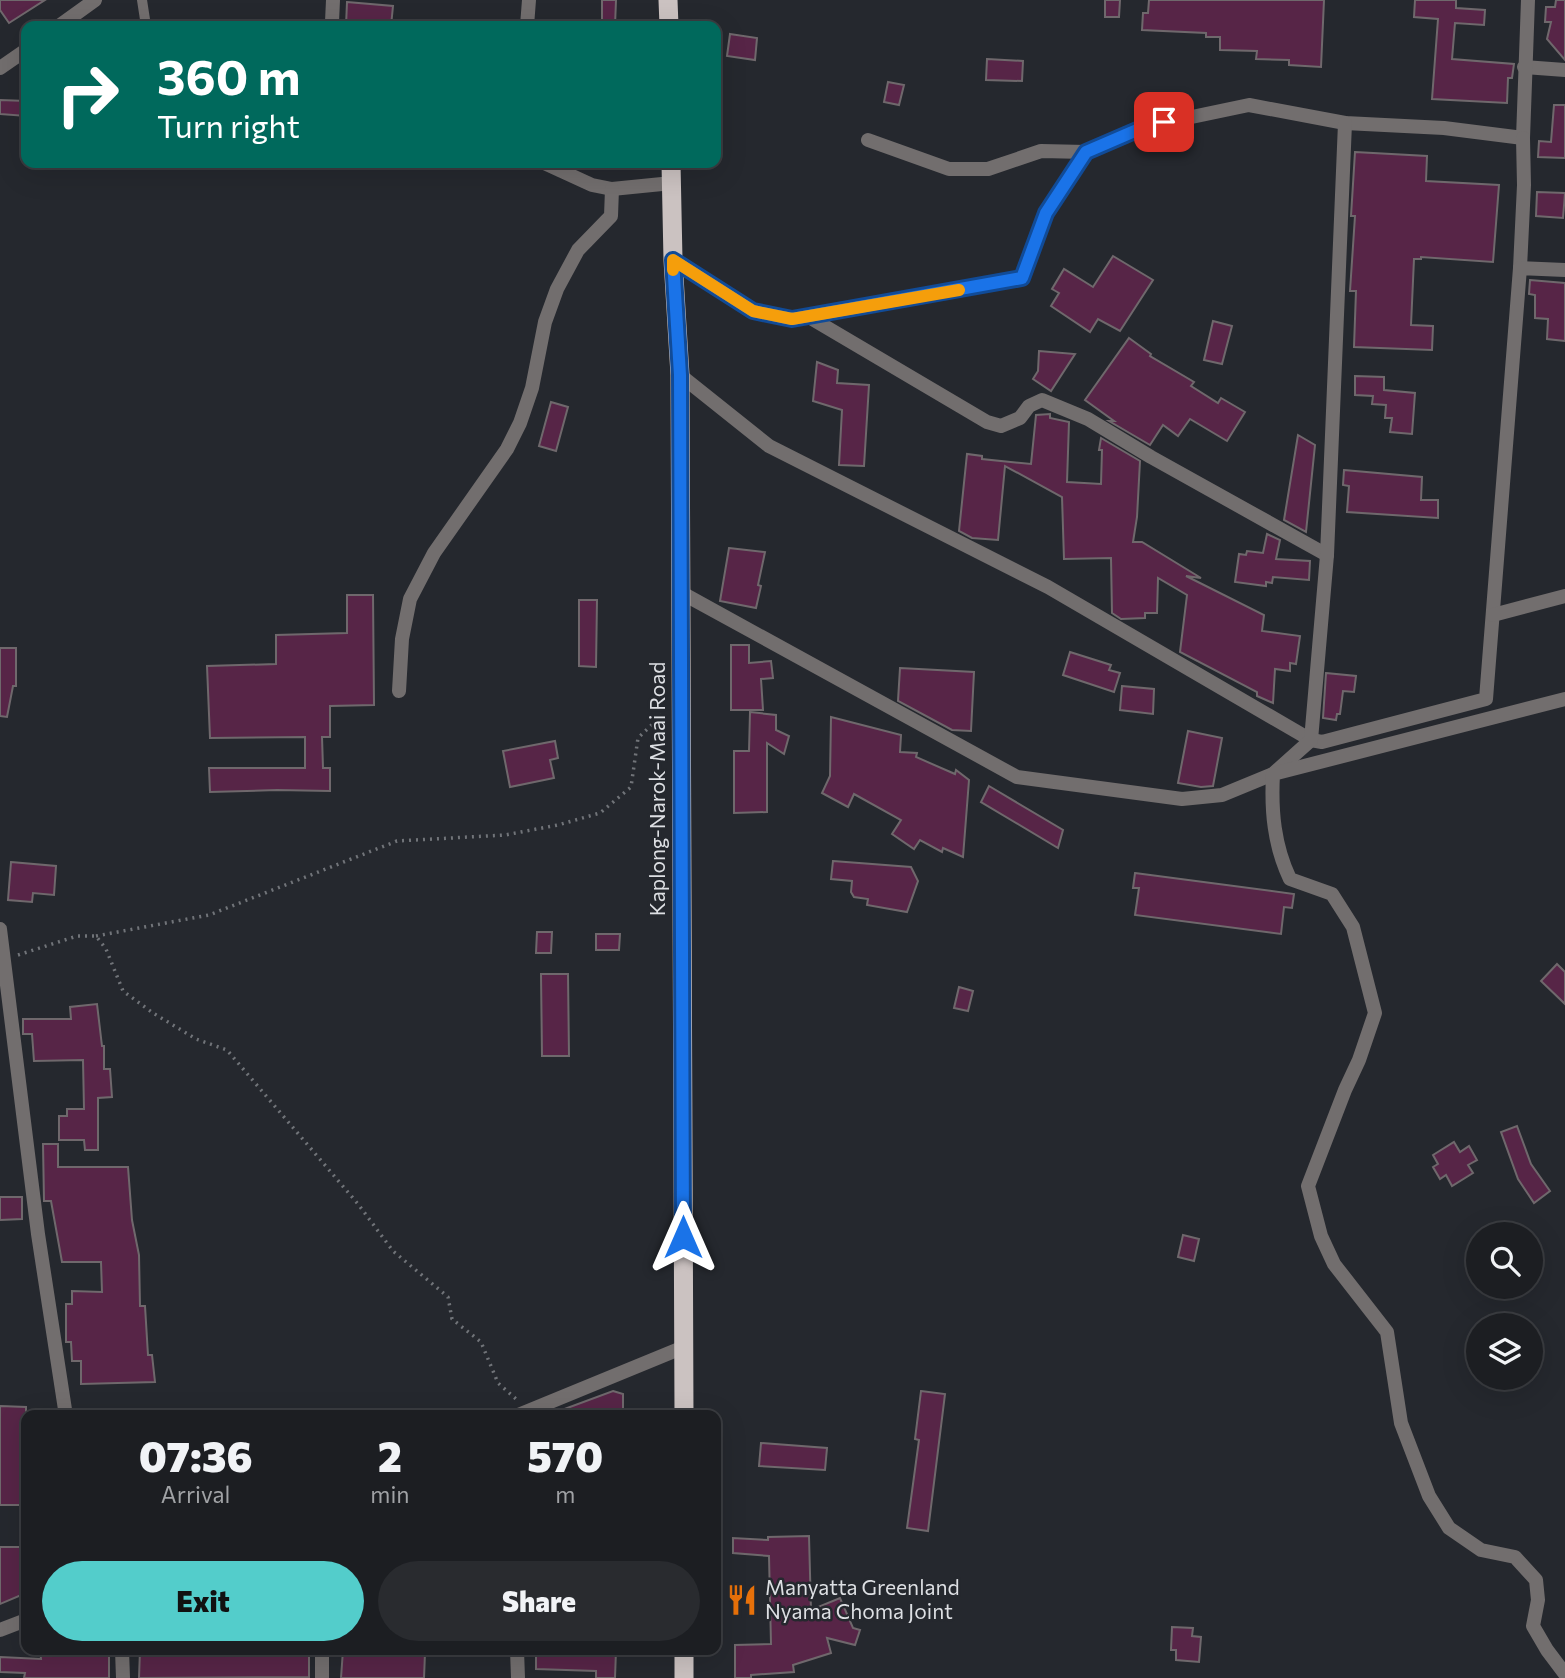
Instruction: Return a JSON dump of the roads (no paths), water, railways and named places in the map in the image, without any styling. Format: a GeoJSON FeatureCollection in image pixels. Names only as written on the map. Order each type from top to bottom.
{"type":"FeatureCollection","features":[{"type":"Feature","properties":{"kind":"highway"},"geometry":{"type":"LineString","coordinates":[[668,0],[668,21]]}},
{"type":"Feature","properties":{"kind":"highway","name":"Kaplong-Narok-Maai Road"},"geometry":{"type":"LineString","coordinates":[[671,168],[673,260],[680,375],[684,1410]]}},
{"type":"Feature","properties":{"kind":"highway"},"geometry":{"type":"LineString","coordinates":[[684,1655],[684,1678]]}},
{"type":"Feature","properties":{"kind":"street"},"geometry":{"type":"LineString","coordinates":[[66,21],[95,0]]}},
{"type":"Feature","properties":{"kind":"street"},"geometry":{"type":"LineString","coordinates":[[332,0],[332,21]]}},
{"type":"Feature","properties":{"kind":"street"},"geometry":{"type":"LineString","coordinates":[[527,21],[528,0]]}},
{"type":"Feature","properties":{"kind":"street"},"geometry":{"type":"LineString","coordinates":[[680,375],[769,446],[1048,587],[1311,740],[1322,742],[1486,699],[1520,268],[1528,0]]}},
{"type":"Feature","properties":{"kind":"street"},"geometry":{"type":"LineString","coordinates":[[0,68],[21,53]]}},
{"type":"Feature","properties":{"kind":"street"},"geometry":{"type":"LineString","coordinates":[[1524,66],[1565,70]]}},
{"type":"Feature","properties":{"kind":"street"},"geometry":{"type":"LineString","coordinates":[[868,140],[950,169],[988,169],[1041,151],[1086,152],[1144,127],[1249,105],[1345,123],[1444,128],[1523,138]]}},
{"type":"Feature","properties":{"kind":"street"},"geometry":{"type":"LineString","coordinates":[[1345,123],[1327,555],[1311,740],[1273,774],[1271,809],[1279,857],[1290,879],[1332,894],[1353,927],[1375,1013],[1308,1186],[1321,1236],[1334,1264],[1387,1332],[1401,1423],[1429,1496],[1449,1528],[1481,1550],[1515,1558],[1536,1580],[1538,1600],[1533,1626],[1565,1674]]}},
{"type":"Feature","properties":{"kind":"street"},"geometry":{"type":"LineString","coordinates":[[673,260],[753,311],[792,319],[1022,278],[1046,213],[1086,152]]}},
{"type":"Feature","properties":{"kind":"street"},"geometry":{"type":"LineString","coordinates":[[555,168],[592,185],[612,189],[672,183]]}},
{"type":"Feature","properties":{"kind":"street"},"geometry":{"type":"LineString","coordinates":[[399,691],[402,639],[410,599],[434,553],[507,449],[520,423],[532,388],[545,322],[557,289],[578,250],[611,216],[612,189]]}},
{"type":"Feature","properties":{"kind":"street"},"geometry":{"type":"LineString","coordinates":[[1520,268],[1565,270]]}},
{"type":"Feature","properties":{"kind":"street"},"geometry":{"type":"LineString","coordinates":[[809,317],[987,422],[1001,426],[1020,418],[1029,406],[1042,400],[1088,419],[1327,555]]}},
{"type":"Feature","properties":{"kind":"street"},"geometry":{"type":"LineString","coordinates":[[680,592],[1017,778],[1182,799],[1222,795],[1273,774],[1565,699]]}},
{"type":"Feature","properties":{"kind":"street"},"geometry":{"type":"LineString","coordinates":[[1493,615],[1565,596]]}},
{"type":"Feature","properties":{"kind":"street"},"geometry":{"type":"LineString","coordinates":[[0,929],[38,1234],[65,1410]]}},
{"type":"Feature","properties":{"kind":"street"},"geometry":{"type":"LineString","coordinates":[[529,1410],[684,1347]]}},
{"type":"Feature","properties":{"kind":"street"},"geometry":{"type":"LineString","coordinates":[[0,1630],[21,1622]]}},
{"type":"Feature","properties":{"kind":"street"},"geometry":{"type":"LineString","coordinates":[[122,1655],[123,1678]]}},
{"type":"Feature","properties":{"kind":"street"},"geometry":{"type":"LineString","coordinates":[[322,1655],[322,1678]]}},
{"type":"Feature","properties":{"kind":"street"},"geometry":{"type":"LineString","coordinates":[[517,1655],[519,1678]]}},
{"type":"Feature","properties":{"kind":"lane"},"geometry":{"type":"LineString","coordinates":[[142,0],[145,21]]}},
{"type":"Feature","properties":{"kind":"place","name":"Manyatta Greenland Nyama Choma Joint"},"geometry":{"type":"Point","coordinates":[742,1600]}}]}
